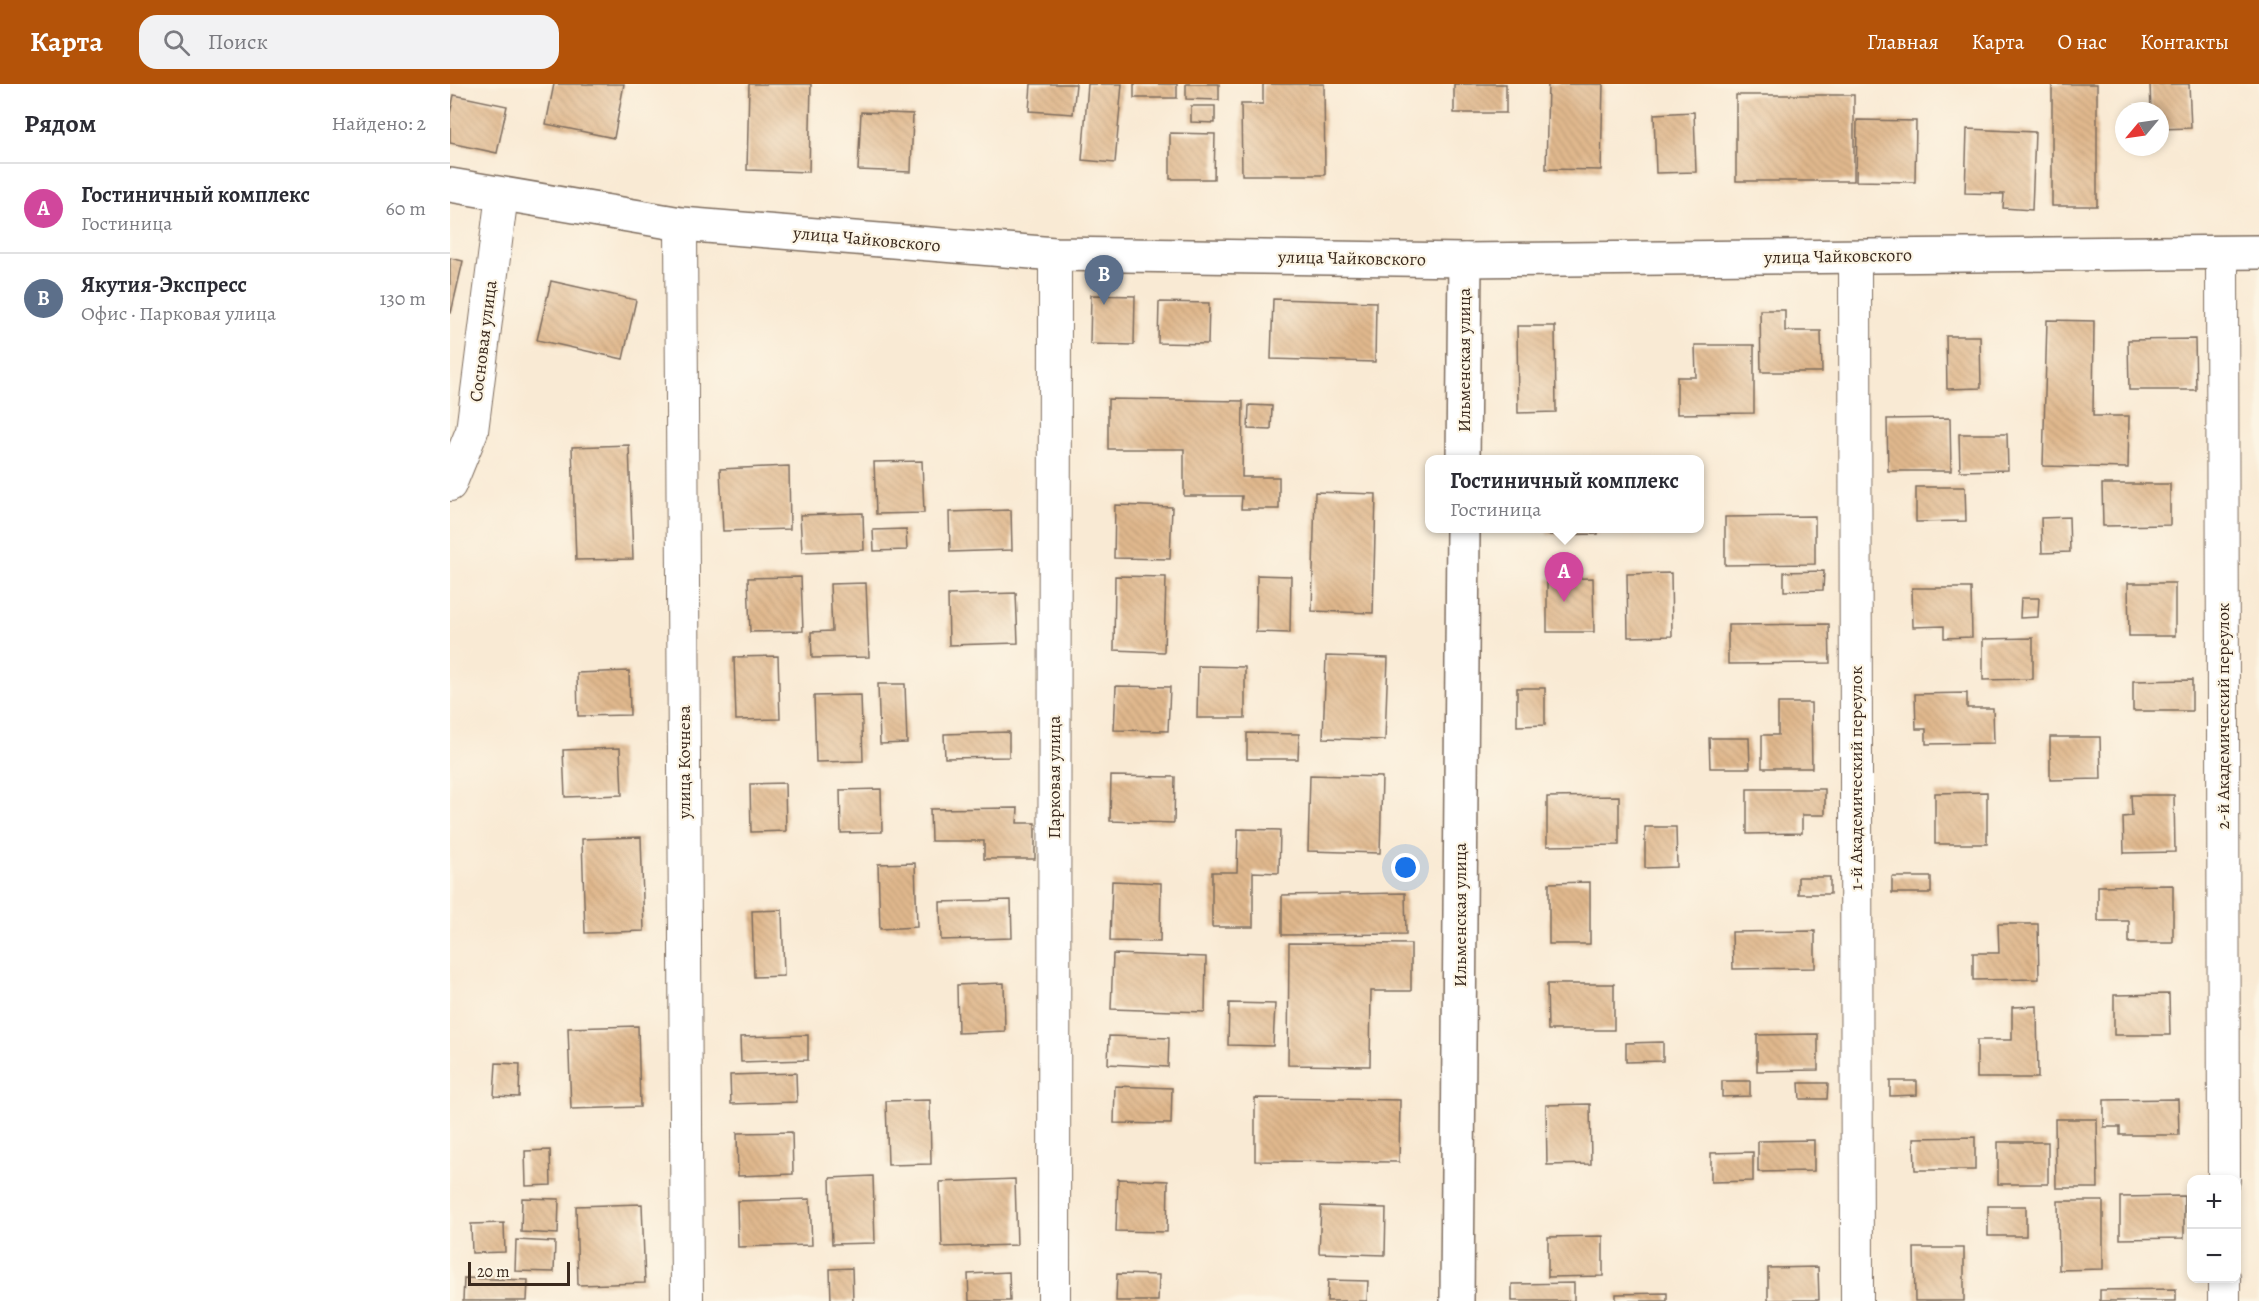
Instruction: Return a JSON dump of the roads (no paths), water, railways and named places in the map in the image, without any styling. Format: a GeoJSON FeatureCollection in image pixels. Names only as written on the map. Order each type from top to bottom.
{"type":"FeatureCollection","features":[{"type":"Feature","properties":{"kind":"main road","name":"улица Чайковского"},"geometry":{"type":"LineString","coordinates":[[450,185],[681,224],[1055,254],[1464,260],[2259,252]]}},
{"type":"Feature","properties":{"kind":"main road","name":"Ильменская улица"},"geometry":{"type":"LineString","coordinates":[[1463,455],[1464,260]]}},
{"type":"Feature","properties":{"kind":"main road","name":"Ильменская улица"},"geometry":{"type":"LineString","coordinates":[[1457,1301],[1463,533]]}},
{"type":"Feature","properties":{"kind":"street","name":"Сосновая улица"},"geometry":{"type":"LineString","coordinates":[[450,485],[472,431],[502,194]]}},
{"type":"Feature","properties":{"kind":"street","name":"улица Кочнева"},"geometry":{"type":"LineString","coordinates":[[681,224],[687,1301]]}},
{"type":"Feature","properties":{"kind":"street","name":"2-й Академический переулок"},"geometry":{"type":"LineString","coordinates":[[2222,252],[2224,1175]]}},
{"type":"Feature","properties":{"kind":"street","name":"Парковая улица"},"geometry":{"type":"LineString","coordinates":[[1054,1301],[1055,254]]}},
{"type":"Feature","properties":{"kind":"street","name":"1-й Академический переулок"},"geometry":{"type":"LineString","coordinates":[[1855,256],[1857,1301]]}},
{"type":"Feature","properties":{"kind":"street"},"geometry":{"type":"LineString","coordinates":[[2224,1283],[2224,1301]]}},
{"type":"Feature","properties":{"kind":"place","name":"Якутия-Экспресс"},"geometry":{"type":"Point","coordinates":[1104,305]}},
{"type":"Feature","properties":{"kind":"place","name":"Гостиничный комплекс"},"geometry":{"type":"Point","coordinates":[1564,602]}}]}
